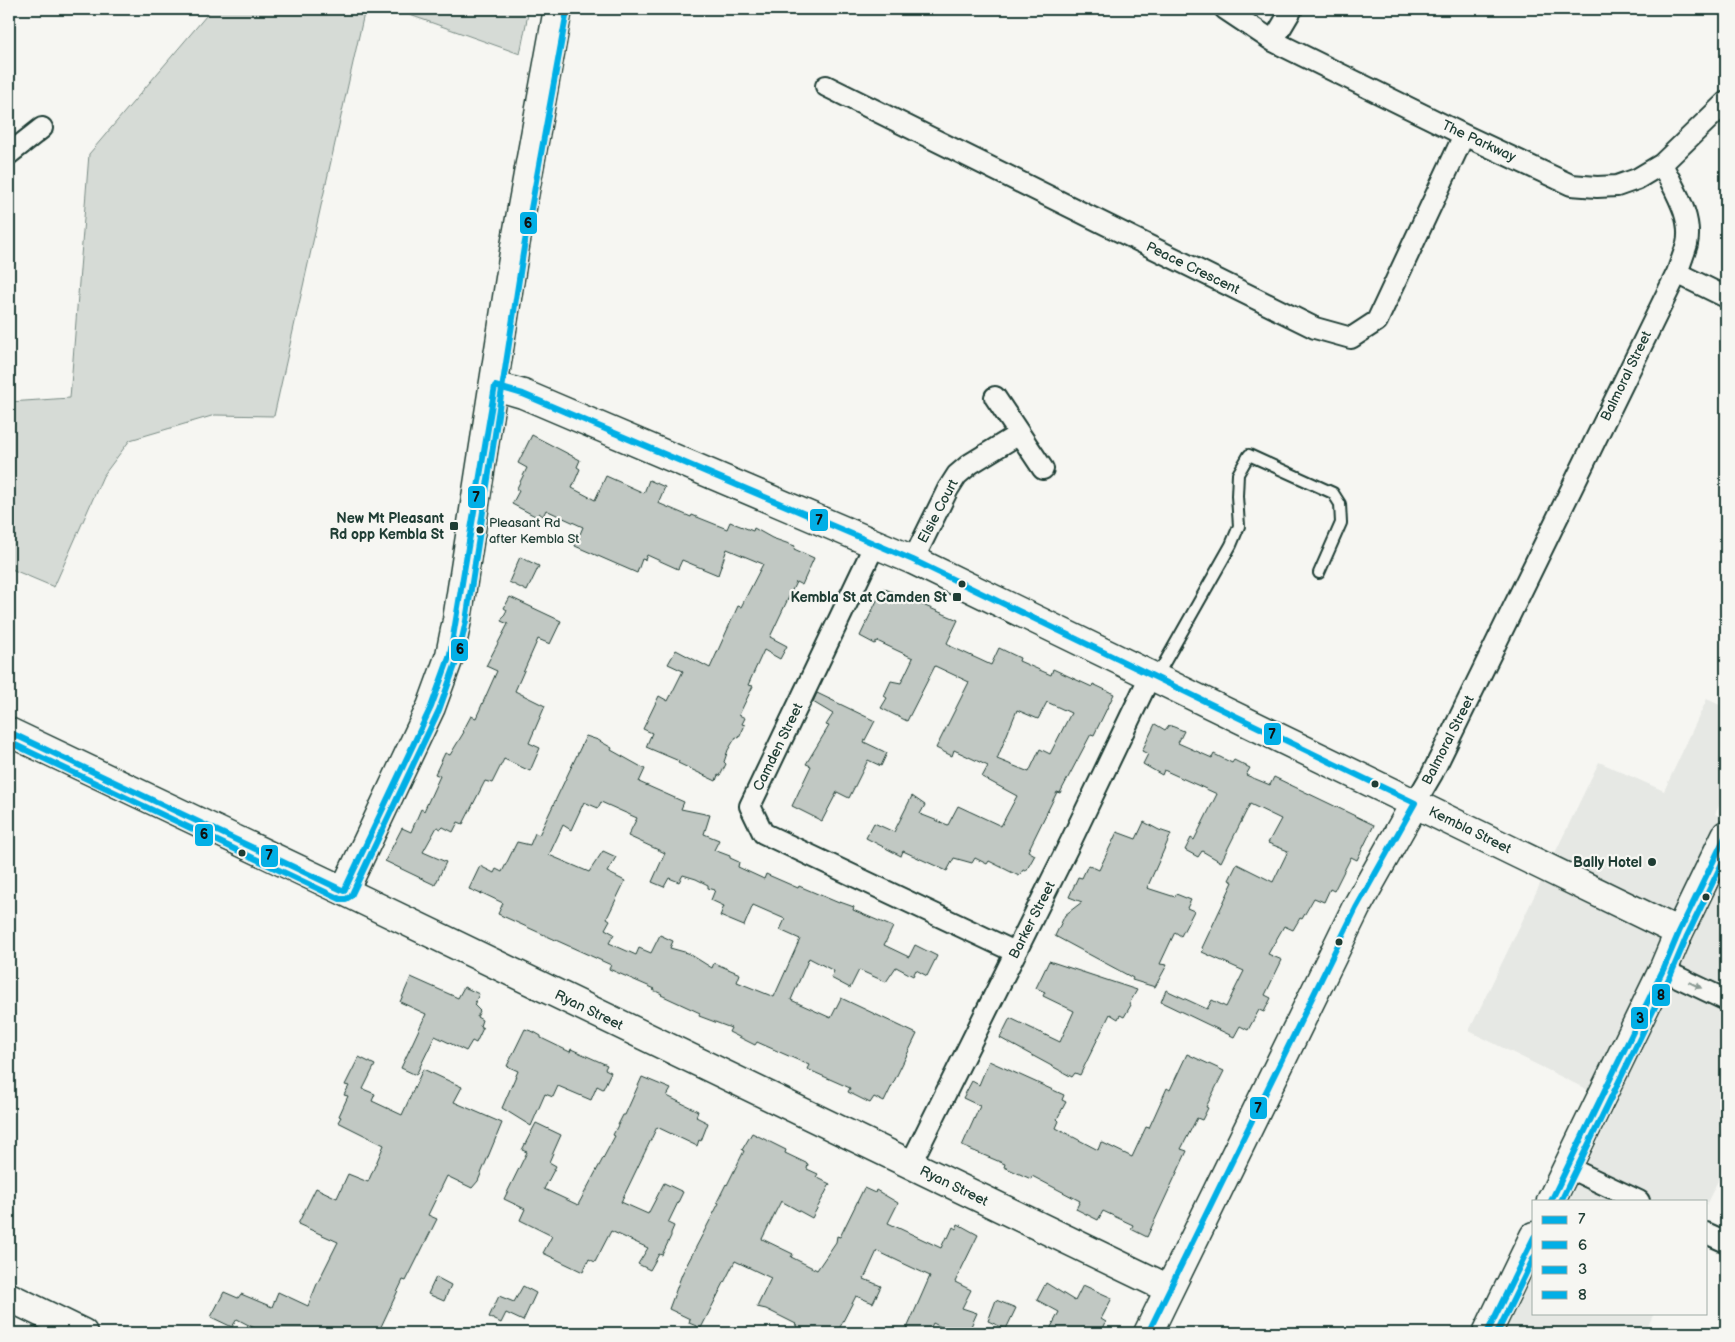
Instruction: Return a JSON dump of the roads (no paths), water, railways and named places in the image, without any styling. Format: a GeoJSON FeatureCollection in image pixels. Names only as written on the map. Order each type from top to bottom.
{"type":"FeatureCollection","features":[{"type":"Feature","properties":{"kind":"main road"},"geometry":{"type":"LineString","coordinates":[[344,890],[431,707],[450,655],[458,620],[515,246],[558,9]]}},
{"type":"Feature","properties":{"kind":"main road","name":"Kembla Street"},"geometry":{"type":"LineString","coordinates":[[495,386],[523,394],[913,560],[1679,932]]}},
{"type":"Feature","properties":{"kind":"main road","name":"Ryan Street"},"geometry":{"type":"LineString","coordinates":[[9,732],[344,890],[1169,1289]]}},
{"type":"Feature","properties":{"kind":"main road","name":"Balmoral Street"},"geometry":{"type":"LineString","coordinates":[[1148,1333],[1356,908],[1415,803]]}},
{"type":"Feature","properties":{"kind":"main road"},"geometry":{"type":"LineString","coordinates":[[1551,1200],[1726,835]]}},
{"type":"Feature","properties":{"kind":"main road"},"geometry":{"type":"LineString","coordinates":[[1487,1333],[1532,1240]]}},
{"type":"Feature","properties":{"kind":"main road"},"geometry":{"type":"LineString","coordinates":[[9,1297],[82,1333]]}},
{"type":"Feature","properties":{"kind":"street","name":"The Parkway"},"geometry":{"type":"LineString","coordinates":[[1225,9],[1273,41],[1464,135],[1571,185],[1617,186],[1637,179],[1662,164],[1726,102]]}},
{"type":"Feature","properties":{"kind":"street"},"geometry":{"type":"LineString","coordinates":[[1273,41],[1292,9]]}},
{"type":"Feature","properties":{"kind":"street","name":"Peace Crescent"},"geometry":{"type":"LineString","coordinates":[[826,86],[1315,328],[1352,338],[1377,321],[1464,135]]}},
{"type":"Feature","properties":{"kind":"street"},"geometry":{"type":"LineString","coordinates":[[9,154],[42,128]]}},
{"type":"Feature","properties":{"kind":"street","name":"Balmoral Street"},"geometry":{"type":"LineString","coordinates":[[1415,803],[1432,774],[1676,273],[1687,242],[1687,221],[1681,203],[1662,164]]}},
{"type":"Feature","properties":{"kind":"street"},"geometry":{"type":"LineString","coordinates":[[1676,273],[1726,297]]}},
{"type":"Feature","properties":{"kind":"street"},"geometry":{"type":"LineString","coordinates":[[995,397],[1043,469]]}},
{"type":"Feature","properties":{"kind":"street","name":"Elsie Court"},"geometry":{"type":"LineString","coordinates":[[913,560],[956,475],[1018,434]]}},
{"type":"Feature","properties":{"kind":"street","name":"Camden Street"},"geometry":{"type":"LineString","coordinates":[[875,544],[750,806],[763,833],[1016,952]]}},
{"type":"Feature","properties":{"kind":"street","name":"Barker Street"},"geometry":{"type":"LineString","coordinates":[[910,1165],[1154,676]]}},
{"type":"Feature","properties":{"kind":"street"},"geometry":{"type":"LineString","coordinates":[[1663,970],[1726,1000]]}},
{"type":"Feature","properties":{"kind":"street"},"geometry":{"type":"LineString","coordinates":[[1567,1167],[1637,1200]]}},
{"type":"Feature","properties":{"kind":"street"},"geometry":{"type":"LineString","coordinates":[[1708,1234],[1726,1242]]}},
{"type":"Feature","properties":{"kind":"lane"},"geometry":{"type":"LineString","coordinates":[[1154,676],[1231,545],[1240,526],[1237,496],[1238,474],[1249,455],[1333,493],[1340,504],[1341,523],[1319,572]]}},
{"type":"Feature","properties":{"kind":"place","name":"New Mt Pleasant Rd opp Kembla St"},"geometry":{"type":"Point","coordinates":[454,526]}},
{"type":"Feature","properties":{"kind":"place","name":"Pleasant Rd after Kembla St"},"geometry":{"type":"Point","coordinates":[480,530]}},
{"type":"Feature","properties":{"kind":"place","name":"Kembla St at Camden St"},"geometry":{"type":"Point","coordinates":[957,597]}},
{"type":"Feature","properties":{"kind":"place","name":"Bally Hotel"},"geometry":{"type":"Point","coordinates":[1652,862]}}]}
